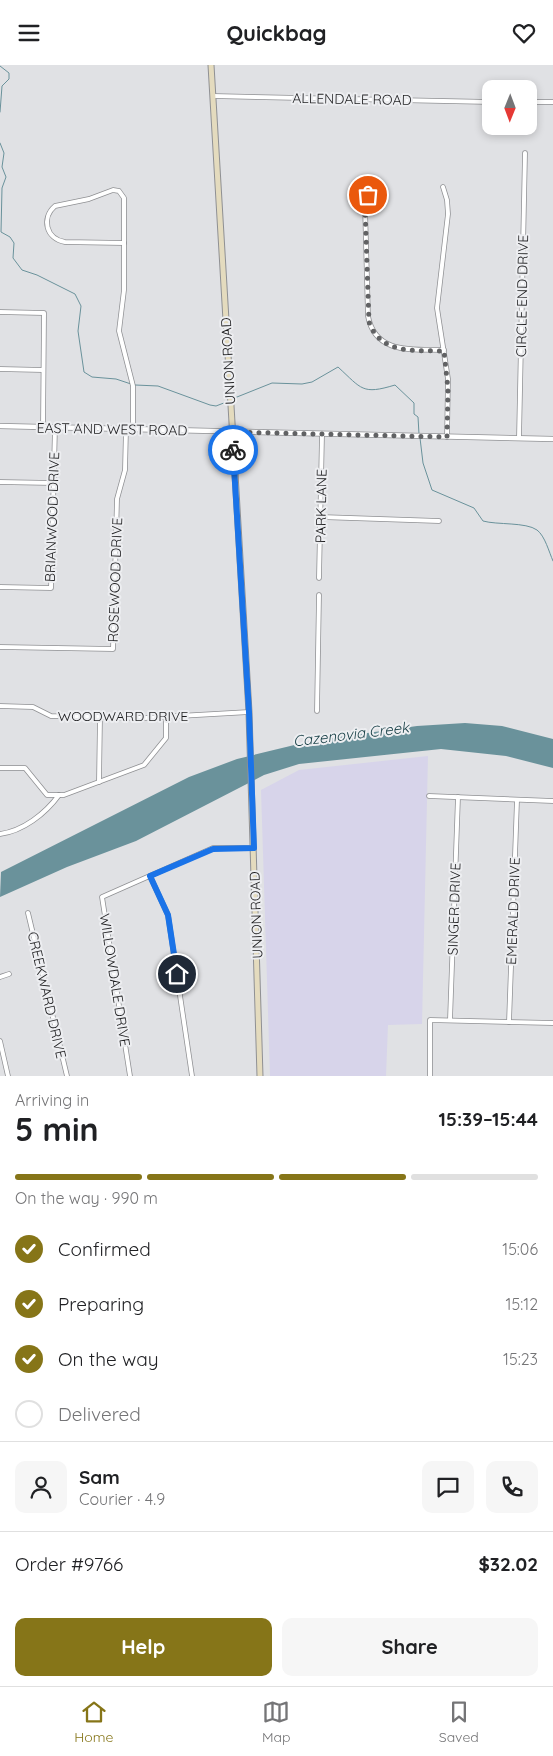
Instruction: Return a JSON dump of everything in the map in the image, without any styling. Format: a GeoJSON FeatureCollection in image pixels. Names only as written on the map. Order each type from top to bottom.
{"type":"FeatureCollection","features":[{"type":"Feature","properties":{"kind":"main road","name":"UNION ROAD"},"geometry":{"type":"LineString","coordinates":[[211,65],[249,712],[260,1076]]}},
{"type":"Feature","properties":{"kind":"street","name":"ALLENDALE ROAD"},"geometry":{"type":"LineString","coordinates":[[212,96],[482,102]]}},
{"type":"Feature","properties":{"kind":"street"},"geometry":{"type":"LineString","coordinates":[[538,102],[553,103]]}},
{"type":"Feature","properties":{"kind":"street","name":"CIRCLE END DRIVE"},"geometry":{"type":"LineString","coordinates":[[519,438],[525,153]]}},
{"type":"Feature","properties":{"kind":"street"},"geometry":{"type":"LineString","coordinates":[[372,187],[367,196],[365,207],[368,316],[371,327],[381,341],[393,348],[444,351]]}},
{"type":"Feature","properties":{"kind":"street"},"geometry":{"type":"LineString","coordinates":[[443,187],[447,199],[448,214],[437,308],[448,389],[447,437]]}},
{"type":"Feature","properties":{"kind":"street"},"geometry":{"type":"LineString","coordinates":[[124,243],[61,241],[54,238],[48,231],[47,218],[52,208],[59,203],[89,199],[116,190],[122,193],[124,198],[124,243],[124,291],[120,331],[133,386],[133,429]]}},
{"type":"Feature","properties":{"kind":"street"},"geometry":{"type":"LineString","coordinates":[[0,313],[44,313],[43,427]]}},
{"type":"Feature","properties":{"kind":"street"},"geometry":{"type":"LineString","coordinates":[[0,369],[43,371]]}},
{"type":"Feature","properties":{"kind":"street","name":"EAST AND WEST ROAD"},"geometry":{"type":"LineString","coordinates":[[0,426],[553,439]]}},
{"type":"Feature","properties":{"kind":"street","name":"BRIANWOOD DRIVE"},"geometry":{"type":"LineString","coordinates":[[0,587],[51,588],[55,427]]}},
{"type":"Feature","properties":{"kind":"street","name":"ROSEWOOD DRIVE"},"geometry":{"type":"LineString","coordinates":[[0,647],[113,649],[118,499],[125,470],[126,429]]}},
{"type":"Feature","properties":{"kind":"street","name":"PARK LANE"},"geometry":{"type":"LineString","coordinates":[[319,578],[322,434]]}},
{"type":"Feature","properties":{"kind":"street"},"geometry":{"type":"LineString","coordinates":[[0,482],[54,483]]}},
{"type":"Feature","properties":{"kind":"street"},"geometry":{"type":"LineString","coordinates":[[321,517],[439,521]]}},
{"type":"Feature","properties":{"kind":"street"},"geometry":{"type":"LineString","coordinates":[[317,711],[319,595]]}},
{"type":"Feature","properties":{"kind":"street","name":"WOODWARD DRIVE"},"geometry":{"type":"LineString","coordinates":[[0,706],[33,707],[52,716],[166,717],[249,712]]}},
{"type":"Feature","properties":{"kind":"street"},"geometry":{"type":"LineString","coordinates":[[99,782],[100,717]]}},
{"type":"Feature","properties":{"kind":"street"},"geometry":{"type":"LineString","coordinates":[[0,768],[25,768],[47,795],[64,795],[144,765],[166,738],[166,717]]}},
{"type":"Feature","properties":{"kind":"street"},"geometry":{"type":"LineString","coordinates":[[0,834],[14,831],[28,823],[59,795]]}},
{"type":"Feature","properties":{"kind":"street"},"geometry":{"type":"LineString","coordinates":[[429,796],[553,801]]}},
{"type":"Feature","properties":{"kind":"street","name":"SINGER DRIVE"},"geometry":{"type":"LineString","coordinates":[[450,1020],[458,797]]}},
{"type":"Feature","properties":{"kind":"street","name":"EMERALD DRIVE"},"geometry":{"type":"LineString","coordinates":[[509,1022],[517,800]]}},
{"type":"Feature","properties":{"kind":"street","name":"WILLOWDALE DRIVE"},"geometry":{"type":"LineString","coordinates":[[130,1076],[102,897],[213,849],[254,848]]}},
{"type":"Feature","properties":{"kind":"street"},"geometry":{"type":"LineString","coordinates":[[150,876],[168,915],[192,1076]]}},
{"type":"Feature","properties":{"kind":"street","name":"CREEKWARD DRIVE"},"geometry":{"type":"LineString","coordinates":[[28,913],[67,1076]]}},
{"type":"Feature","properties":{"kind":"street"},"geometry":{"type":"LineString","coordinates":[[0,977],[9,974]]}},
{"type":"Feature","properties":{"kind":"street"},"geometry":{"type":"LineString","coordinates":[[430,1076],[430,1020],[553,1023]]}},
{"type":"Feature","properties":{"kind":"street"},"geometry":{"type":"LineString","coordinates":[[0,1041],[8,1076]]}},
{"type":"Feature","properties":{"kind":"shaded area"},"geometry":{"type":"Polygon","coordinates":[[[428,756],[422,1024],[388,1025],[386,1076],[270,1076],[261,790],[299,770],[428,756]]]}},
{"type":"Feature","properties":{"kind":"water"},"geometry":{"type":"Polygon","coordinates":[[[465,723],[502,726],[553,739],[553,768],[506,756],[441,749],[299,764],[264,775],[136,841],[67,867],[0,897],[1,872],[189,777],[237,759],[311,741],[417,726],[465,723]]]}},
{"type":"Feature","properties":{"kind":"waterway"},"geometry":{"type":"LineString","coordinates":[[0,66],[9,73],[9,79],[2,86],[0,112]]}},
{"type":"Feature","properties":{"kind":"waterway"},"geometry":{"type":"LineString","coordinates":[[0,143],[4,153],[2,167],[6,177],[2,188],[1,232],[10,237],[14,243],[13,258],[22,270],[37,275],[75,294],[81,306],[78,331],[84,372],[92,377],[116,379],[131,384]]}},
{"type":"Feature","properties":{"kind":"waterway"},"geometry":{"type":"LineString","coordinates":[[232,399],[272,383],[302,384],[312,382],[338,367],[352,381],[363,388],[376,389],[395,385],[414,403],[414,414],[418,417],[419,434]]}},
{"type":"Feature","properties":{"kind":"waterway"},"geometry":{"type":"LineString","coordinates":[[135,385],[158,386],[210,405],[216,406],[229,401]]}},
{"type":"Feature","properties":{"kind":"waterway"},"geometry":{"type":"LineString","coordinates":[[420,438],[423,463],[432,490],[474,508],[483,521],[532,527],[545,540],[553,561]]}},
{"type":"Feature","properties":{"kind":"way so far"},"geometry":{"type":"LineString","coordinates":[[233,450],[232,432],[447,437],[448,389],[444,351],[393,348],[376,336],[369,322],[365,207],[368,195]]}},
{"type":"Feature","properties":{"kind":"route"},"geometry":{"type":"LineString","coordinates":[[177,974],[168,915],[150,876],[213,849],[254,848],[249,712],[233,450]]}},
{"type":"Feature","properties":{"kind":"water label","name":"Cazenovia Creek"},"geometry":{"type":"Point","coordinates":[351,734]}}]}
